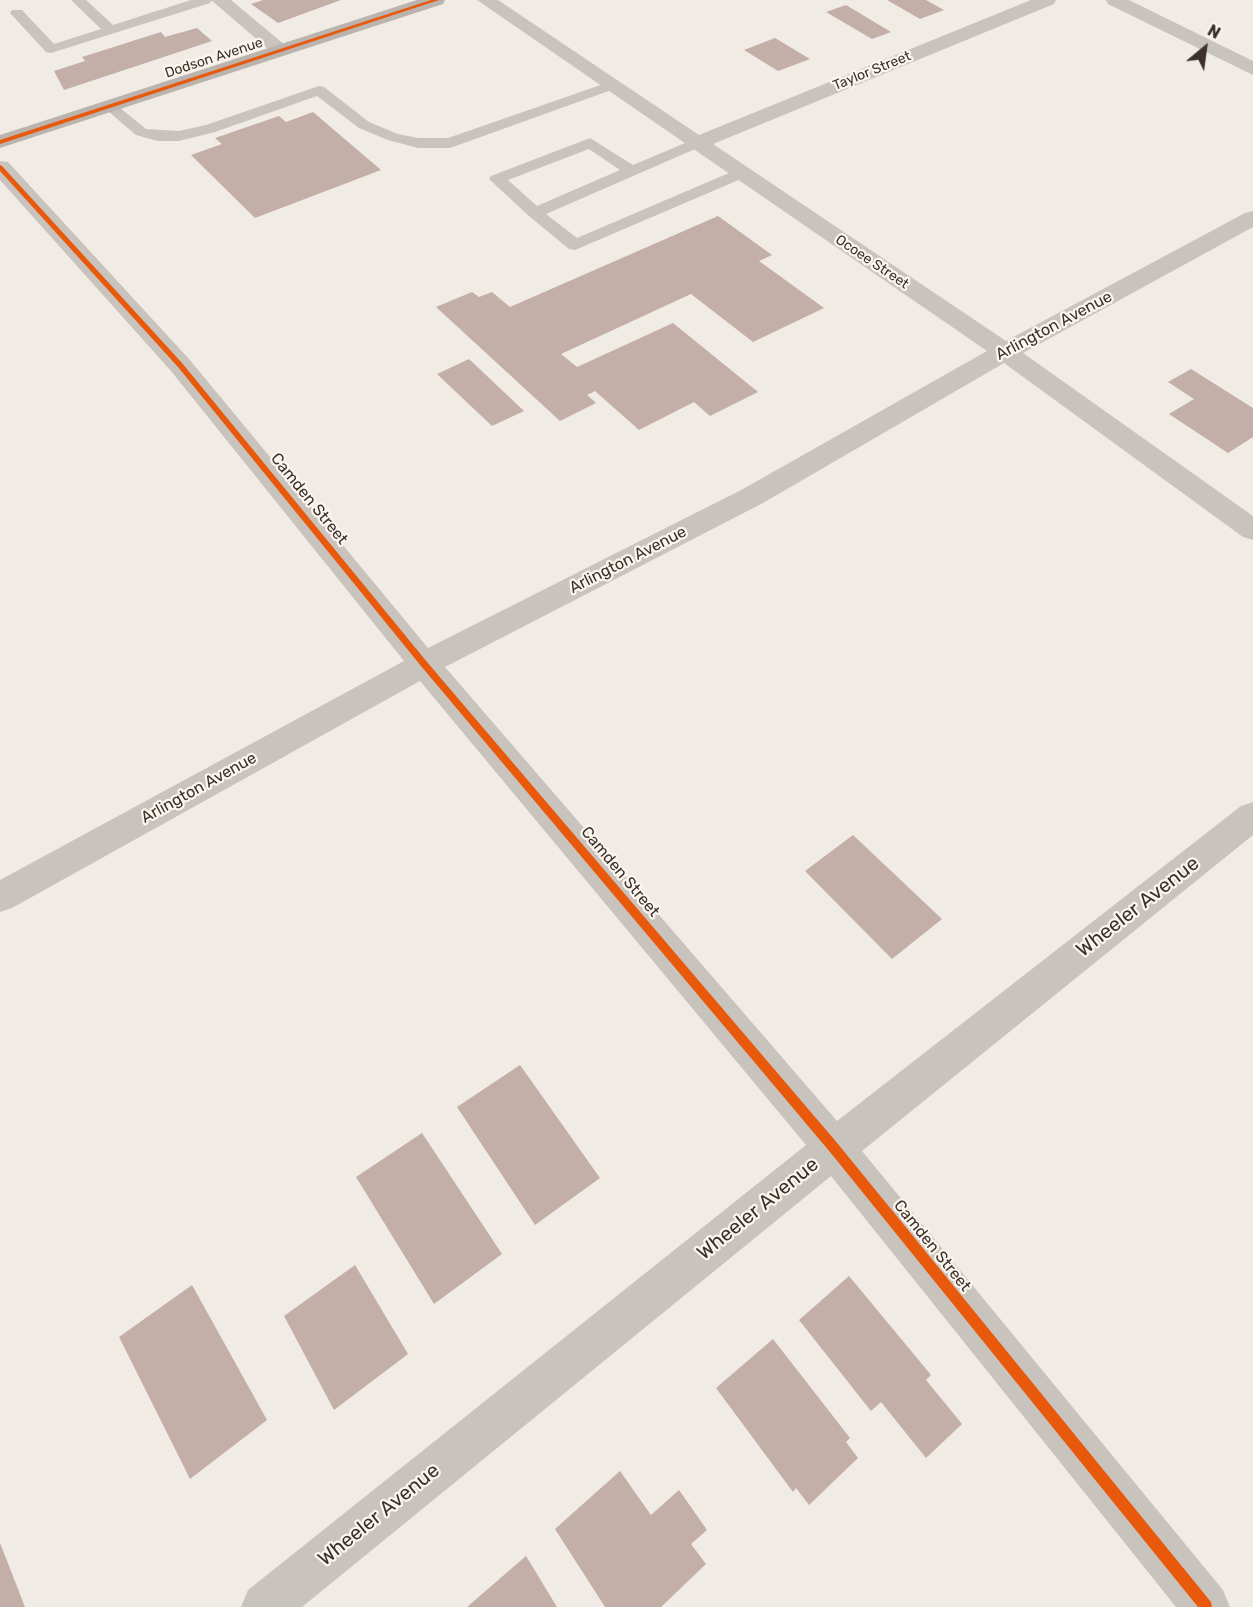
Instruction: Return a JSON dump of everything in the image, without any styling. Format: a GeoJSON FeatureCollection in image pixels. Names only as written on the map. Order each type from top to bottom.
{"type":"FeatureCollection","features":[{"type":"Feature","properties":{"kind":"main road","name":"Dodson Avenue"},"geometry":{"type":"LineString","coordinates":[[0,142],[436,0]]}},
{"type":"Feature","properties":{"kind":"street"},"geometry":{"type":"LineString","coordinates":[[220,0],[281,50]]}},
{"type":"Feature","properties":{"kind":"street","name":"Ocoee Street"},"geometry":{"type":"LineString","coordinates":[[486,0],[1005,352],[1253,530]]}},
{"type":"Feature","properties":{"kind":"street","name":"Taylor Street"},"geometry":{"type":"LineString","coordinates":[[697,143],[1047,0]]}},
{"type":"Feature","properties":{"kind":"street"},"geometry":{"type":"LineString","coordinates":[[1115,0],[1253,69]]}},
{"type":"Feature","properties":{"kind":"street","name":"Camden Street"},"geometry":{"type":"LineString","coordinates":[[0,167],[180,365],[424,664],[834,1148],[1206,1607]]}},
{"type":"Feature","properties":{"kind":"street","name":"Arlington Avenue"},"geometry":{"type":"LineString","coordinates":[[0,897],[424,664],[753,496],[1005,352],[1253,218]]}},
{"type":"Feature","properties":{"kind":"street","name":"Wheeler Avenue"},"geometry":{"type":"LineString","coordinates":[[265,1607],[834,1148],[1253,816]]}},
{"type":"Feature","properties":{"kind":"lane"},"geometry":{"type":"LineString","coordinates":[[78,0],[111,30]]}},
{"type":"Feature","properties":{"kind":"lane"},"geometry":{"type":"LineString","coordinates":[[17,13],[51,49],[205,0]]}},
{"type":"Feature","properties":{"kind":"lane"},"geometry":{"type":"LineString","coordinates":[[109,106],[141,132],[158,136],[179,136],[210,129],[319,90],[364,125],[393,137],[418,143],[450,143],[612,85]]}},
{"type":"Feature","properties":{"kind":"lane"},"geometry":{"type":"LineString","coordinates":[[632,171],[590,143],[497,178],[575,245],[742,173]]}},
{"type":"Feature","properties":{"kind":"lane"},"geometry":{"type":"LineString","coordinates":[[535,213],[697,143]]}},
{"type":"Feature","properties":{"kind":"building"},"geometry":{"type":"Polygon","coordinates":[[[263,0],[341,0],[278,23],[251,4],[263,0]]]}},
{"type":"Feature","properties":{"kind":"building"},"geometry":{"type":"Polygon","coordinates":[[[887,0],[926,0],[944,10],[920,19],[887,0]]]}},
{"type":"Feature","properties":{"kind":"building"},"geometry":{"type":"Polygon","coordinates":[[[846,5],[891,32],[872,39],[826,12],[846,5]]]}},
{"type":"Feature","properties":{"kind":"building"},"geometry":{"type":"Polygon","coordinates":[[[197,28],[212,41],[64,90],[54,71],[85,61],[82,57],[161,32],[165,37],[197,28]]]}},
{"type":"Feature","properties":{"kind":"building"},"geometry":{"type":"Polygon","coordinates":[[[775,38],[810,59],[778,71],[744,50],[775,38]]]}},
{"type":"Feature","properties":{"kind":"building"},"geometry":{"type":"Polygon","coordinates":[[[313,112],[381,170],[255,218],[191,155],[222,144],[215,138],[279,116],[286,122],[313,112]]]}},
{"type":"Feature","properties":{"kind":"building"},"geometry":{"type":"Polygon","coordinates":[[[718,216],[772,255],[759,261],[824,308],[753,342],[691,294],[561,354],[577,367],[673,323],[758,392],[710,416],[694,402],[639,430],[595,391],[587,395],[596,403],[560,421],[436,307],[472,292],[479,297],[492,292],[510,307],[718,216]]]}},
{"type":"Feature","properties":{"kind":"building"},"geometry":{"type":"Polygon","coordinates":[[[469,359],[524,411],[492,426],[437,374],[469,359]]]}},
{"type":"Feature","properties":{"kind":"building"},"geometry":{"type":"Polygon","coordinates":[[[1191,369],[1253,408],[1253,437],[1228,453],[1169,414],[1194,399],[1168,382],[1191,369]]]}},
{"type":"Feature","properties":{"kind":"building"},"geometry":{"type":"Polygon","coordinates":[[[853,835],[942,919],[892,959],[805,871],[853,835]]]}},
{"type":"Feature","properties":{"kind":"building"},"geometry":{"type":"Polygon","coordinates":[[[520,1065],[600,1178],[535,1225],[457,1107],[520,1065]]]}},
{"type":"Feature","properties":{"kind":"building"},"geometry":{"type":"Polygon","coordinates":[[[422,1133],[502,1254],[434,1304],[356,1177],[422,1133]]]}},
{"type":"Feature","properties":{"kind":"building"},"geometry":{"type":"Polygon","coordinates":[[[355,1265],[408,1354],[334,1410],[284,1316],[355,1265]]]}},
{"type":"Feature","properties":{"kind":"building"},"geometry":{"type":"Polygon","coordinates":[[[849,1276],[931,1375],[926,1380],[962,1424],[926,1458],[881,1402],[871,1411],[799,1320],[849,1276]]]}},
{"type":"Feature","properties":{"kind":"building"},"geometry":{"type":"Polygon","coordinates":[[[192,1285],[267,1420],[190,1479],[119,1337],[192,1285]]]}},
{"type":"Feature","properties":{"kind":"building"},"geometry":{"type":"Polygon","coordinates":[[[773,1339],[850,1438],[846,1442],[858,1458],[809,1505],[796,1488],[793,1492],[716,1388],[773,1339]]]}},
{"type":"Feature","properties":{"kind":"building"},"geometry":{"type":"Polygon","coordinates":[[[620,1471],[651,1515],[679,1490],[707,1530],[691,1544],[706,1564],[661,1607],[605,1607],[555,1529],[620,1471]]]}},
{"type":"Feature","properties":{"kind":"building"},"geometry":{"type":"Polygon","coordinates":[[[0,1543],[25,1607],[0,1607],[0,1543]]]}},
{"type":"Feature","properties":{"kind":"building"},"geometry":{"type":"Polygon","coordinates":[[[526,1556],[557,1607],[467,1607],[526,1556]]]}},
{"type":"Feature","properties":{"kind":"cycle path"},"geometry":{"type":"LineString","coordinates":[[0,142],[436,0]]}},
{"type":"Feature","properties":{"kind":"cycle path"},"geometry":{"type":"LineString","coordinates":[[0,167],[180,365],[424,664],[834,1148],[1206,1607]]}}]}
